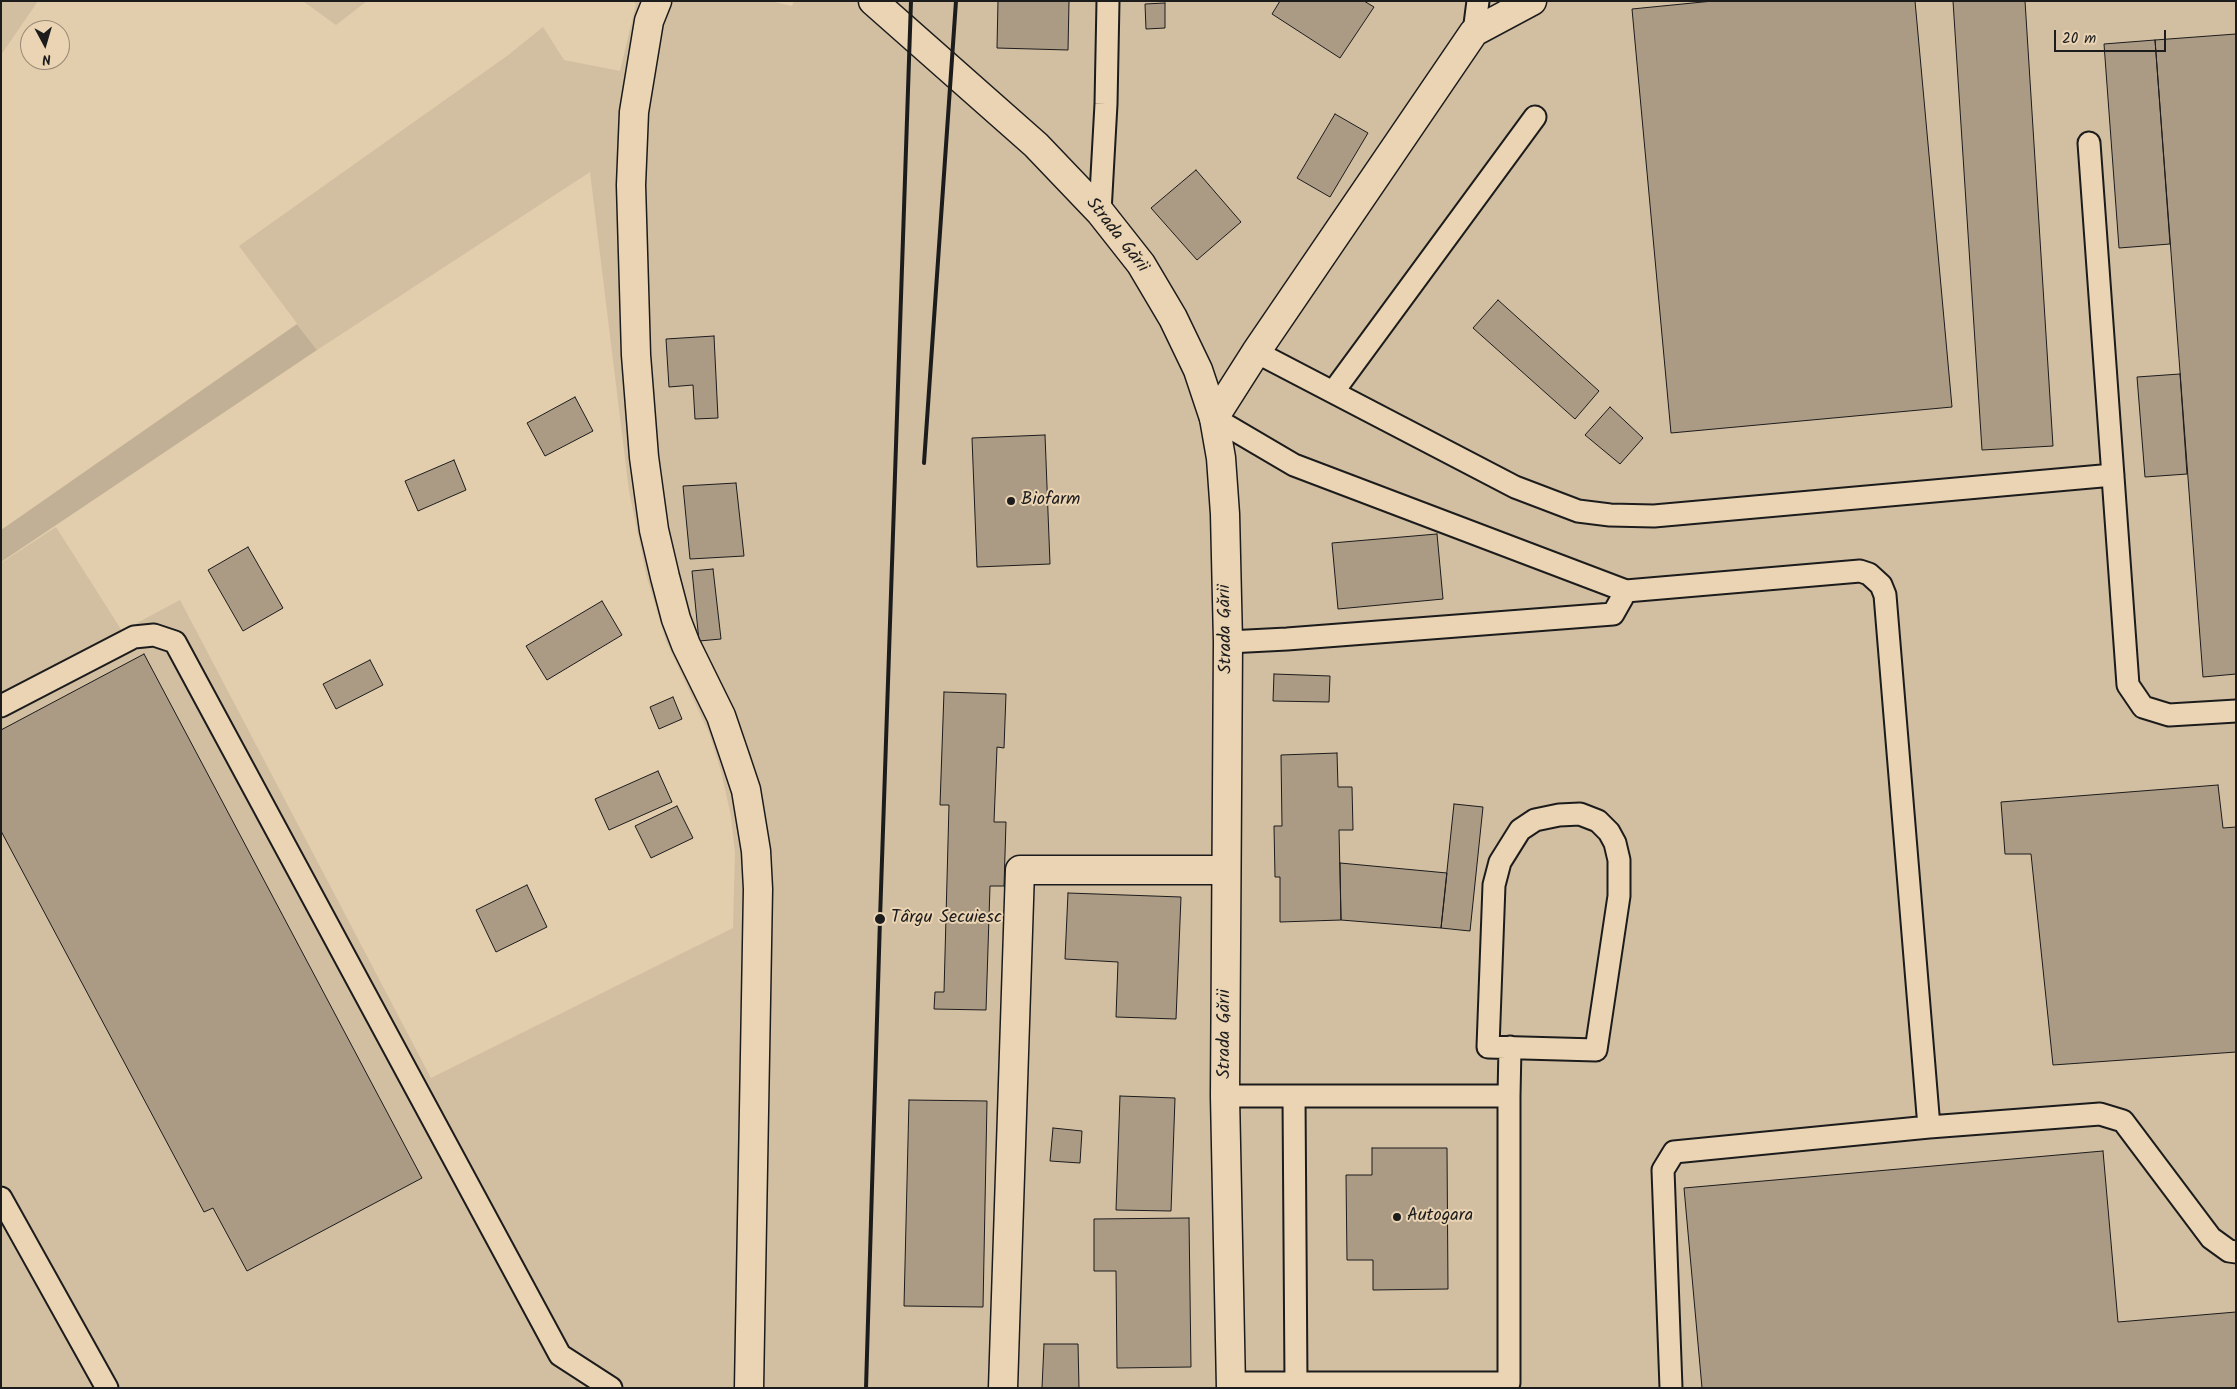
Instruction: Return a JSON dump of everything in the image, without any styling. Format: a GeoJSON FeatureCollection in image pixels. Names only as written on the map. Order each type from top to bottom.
{"type":"FeatureCollection","features":[{"type":"Feature","properties":{"kind":"street"},"geometry":{"type":"LineString","coordinates":[[657,1],[649,21],[634,112],[631,185],[636,356],[644,457],[654,530],[665,577],[683,636],[721,716],[735,756],[746,790],[756,851],[758,889],[750,1388]]}},
{"type":"Feature","properties":{"kind":"street","name":"Strada Gării"},"geometry":{"type":"LineString","coordinates":[[873,1],[1036,145],[1100,212],[1141,264],[1173,318],[1198,370],[1214,418],[1221,458],[1225,514],[1228,642],[1226,1096],[1231,1385]]}},
{"type":"Feature","properties":{"kind":"street"},"geometry":{"type":"LineString","coordinates":[[1214,418],[1256,352],[1474,32],[1532,1]]}},
{"type":"Feature","properties":{"kind":"street"},"geometry":{"type":"LineString","coordinates":[[1003,1388],[1020,870],[1226,870]]}},
{"type":"Feature","properties":{"kind":"lane"},"geometry":{"type":"LineString","coordinates":[[1100,212],[1106,104],[1108,1]]}},
{"type":"Feature","properties":{"kind":"lane"},"geometry":{"type":"LineString","coordinates":[[1474,32],[1478,1]]}},
{"type":"Feature","properties":{"kind":"lane"},"geometry":{"type":"LineString","coordinates":[[1333,392],[1535,117]]}},
{"type":"Feature","properties":{"kind":"lane"},"geometry":{"type":"LineString","coordinates":[[2089,143],[2128,685],[2143,707],[2169,715],[2236,711]]}},
{"type":"Feature","properties":{"kind":"lane"},"geometry":{"type":"LineString","coordinates":[[1256,352],[1515,487],[1550,502],[1578,510],[1610,515],[1654,516],[2113,475]]}},
{"type":"Feature","properties":{"kind":"lane"},"geometry":{"type":"LineString","coordinates":[[1214,418],[1294,464],[1626,591],[1860,571],[1869,574],[1881,585],[1885,595],[1929,1127]]}},
{"type":"Feature","properties":{"kind":"lane"},"geometry":{"type":"LineString","coordinates":[[1228,642],[1613,614],[1626,591]]}},
{"type":"Feature","properties":{"kind":"lane"},"geometry":{"type":"LineString","coordinates":[[1,706],[134,637],[154,635],[175,642],[560,1355],[610,1388]]}},
{"type":"Feature","properties":{"kind":"lane"},"geometry":{"type":"LineString","coordinates":[[1580,814],[1598,821],[1609,832],[1615,843],[1619,860],[1619,896],[1596,1050],[1510,1047],[1488,1047],[1494,885],[1500,862],[1520,830],[1535,820],[1559,815],[1580,814]]}},
{"type":"Feature","properties":{"kind":"lane"},"geometry":{"type":"LineString","coordinates":[[1231,1385],[1509,1382],[1510,1047]]}},
{"type":"Feature","properties":{"kind":"lane"},"geometry":{"type":"LineString","coordinates":[[1226,1096],[1509,1096]]}},
{"type":"Feature","properties":{"kind":"lane"},"geometry":{"type":"LineString","coordinates":[[1294,1097],[1296,1383]]}},
{"type":"Feature","properties":{"kind":"lane"},"geometry":{"type":"LineString","coordinates":[[1671,1388],[1663,1170],[1674,1152],[1929,1127],[2100,1114],[2123,1121],[2211,1238],[2229,1251],[2236,1252]]}},
{"type":"Feature","properties":{"kind":"lane"},"geometry":{"type":"LineString","coordinates":[[1,1198],[107,1388]]}},
{"type":"Feature","properties":{"kind":"shaded area"},"geometry":{"type":"Polygon","coordinates":[[[1,1],[38,1],[25,20],[20,20],[20,27],[1,55],[1,1]]]}},
{"type":"Feature","properties":{"kind":"shaded area"},"geometry":{"type":"Polygon","coordinates":[[[303,1],[367,1],[336,25],[303,1]]]}},
{"type":"Feature","properties":{"kind":"shaded area"},"geometry":{"type":"Polygon","coordinates":[[[633,1],[770,1],[792,6],[794,1],[2236,1],[2236,1388],[1,1388],[1,563],[56,527],[122,631],[180,600],[431,1078],[733,928],[735,853],[731,816],[721,771],[709,733],[666,641],[647,578],[629,491],[590,172],[317,350],[239,246],[507,56],[543,27],[564,60],[620,71],[636,4],[633,1]]]}},
{"type":"Feature","properties":{"kind":"shaded area"},"geometry":{"type":"Polygon","coordinates":[[[297,324],[317,350],[1,562],[1,530],[297,324]]]}},
{"type":"Feature","properties":{"kind":"building"},"geometry":{"type":"Polygon","coordinates":[[[998,1],[1069,1],[1068,50],[997,48],[998,1]]]}},
{"type":"Feature","properties":{"kind":"building"},"geometry":{"type":"Polygon","coordinates":[[[1280,1],[1364,1],[1374,7],[1340,58],[1272,14],[1280,1]]]}},
{"type":"Feature","properties":{"kind":"building"},"geometry":{"type":"Polygon","coordinates":[[[1713,1],[1915,1],[1952,407],[1671,433],[1632,9],[1713,1]]]}},
{"type":"Feature","properties":{"kind":"building"},"geometry":{"type":"Polygon","coordinates":[[[1953,1],[2025,1],[2053,446],[1982,450],[1953,1]]]}},
{"type":"Feature","properties":{"kind":"building"},"geometry":{"type":"Polygon","coordinates":[[[1165,3],[1165,28],[1146,29],[1145,4],[1165,3]]]}},
{"type":"Feature","properties":{"kind":"building"},"geometry":{"type":"Polygon","coordinates":[[[2236,34],[2236,674],[2203,677],[2155,40],[2236,34]]]}},
{"type":"Feature","properties":{"kind":"building"},"geometry":{"type":"Polygon","coordinates":[[[2155,40],[2170,244],[2119,248],[2104,44],[2155,40]]]}},
{"type":"Feature","properties":{"kind":"building"},"geometry":{"type":"Polygon","coordinates":[[[1335,114],[1368,133],[1330,197],[1297,178],[1335,114]]]}},
{"type":"Feature","properties":{"kind":"building"},"geometry":{"type":"Polygon","coordinates":[[[1196,170],[1241,222],[1197,260],[1151,208],[1196,170]]]}},
{"type":"Feature","properties":{"kind":"building"},"geometry":{"type":"Polygon","coordinates":[[[1498,300],[1599,391],[1575,419],[1473,328],[1498,300]]]}},
{"type":"Feature","properties":{"kind":"building"},"geometry":{"type":"Polygon","coordinates":[[[714,336],[718,418],[695,419],[693,385],[669,387],[666,339],[714,336]]]}},
{"type":"Feature","properties":{"kind":"building"},"geometry":{"type":"Polygon","coordinates":[[[2180,374],[2187,474],[2145,477],[2137,377],[2180,374]]]}},
{"type":"Feature","properties":{"kind":"building"},"geometry":{"type":"Polygon","coordinates":[[[575,397],[593,431],[545,456],[527,423],[575,397]]]}},
{"type":"Feature","properties":{"kind":"building"},"geometry":{"type":"Polygon","coordinates":[[[1610,407],[1643,438],[1620,464],[1585,435],[1610,407]]]}},
{"type":"Feature","properties":{"kind":"building","name":"Biofarm"},"geometry":{"type":"Polygon","coordinates":[[[1045,435],[1050,564],[977,567],[972,438],[1045,435]]]}},
{"type":"Feature","properties":{"kind":"building"},"geometry":{"type":"Polygon","coordinates":[[[454,460],[466,490],[418,511],[405,481],[454,460]]]}},
{"type":"Feature","properties":{"kind":"building"},"geometry":{"type":"Polygon","coordinates":[[[736,483],[744,556],[690,559],[683,486],[736,483]]]}},
{"type":"Feature","properties":{"kind":"building"},"geometry":{"type":"Polygon","coordinates":[[[1437,534],[1443,599],[1338,609],[1332,543],[1437,534]]]}},
{"type":"Feature","properties":{"kind":"building"},"geometry":{"type":"Polygon","coordinates":[[[248,547],[283,608],[243,631],[208,570],[248,547]]]}},
{"type":"Feature","properties":{"kind":"building"},"geometry":{"type":"Polygon","coordinates":[[[713,569],[721,639],[699,641],[692,571],[713,569]]]}},
{"type":"Feature","properties":{"kind":"building"},"geometry":{"type":"Polygon","coordinates":[[[602,601],[622,635],[547,680],[526,646],[602,601]]]}},
{"type":"Feature","properties":{"kind":"building"},"geometry":{"type":"Polygon","coordinates":[[[144,654],[422,1178],[247,1271],[213,1208],[204,1212],[1,831],[1,730],[144,654]]]}},
{"type":"Feature","properties":{"kind":"building"},"geometry":{"type":"Polygon","coordinates":[[[370,660],[383,685],[336,709],[323,684],[370,660]]]}},
{"type":"Feature","properties":{"kind":"building"},"geometry":{"type":"Polygon","coordinates":[[[1274,674],[1330,676],[1329,702],[1273,701],[1274,674]]]}},
{"type":"Feature","properties":{"kind":"building","name":"Târgu Secuiesc"},"geometry":{"type":"Polygon","coordinates":[[[944,692],[1006,694],[1004,748],[997,747],[994,822],[1006,822],[1004,886],[990,886],[986,1010],[934,1009],[935,992],[944,992],[949,805],[940,805],[944,692]]]}},
{"type":"Feature","properties":{"kind":"building"},"geometry":{"type":"Polygon","coordinates":[[[673,697],[682,719],[659,729],[650,707],[673,697]]]}},
{"type":"Feature","properties":{"kind":"building"},"geometry":{"type":"Polygon","coordinates":[[[1337,753],[1338,787],[1352,787],[1353,830],[1339,830],[1341,920],[1280,922],[1280,877],[1275,877],[1274,826],[1282,826],[1281,755],[1337,753]]]}},
{"type":"Feature","properties":{"kind":"building"},"geometry":{"type":"Polygon","coordinates":[[[658,771],[672,802],[609,830],[595,799],[658,771]]]}},
{"type":"Feature","properties":{"kind":"building"},"geometry":{"type":"Polygon","coordinates":[[[2218,785],[2223,828],[2236,827],[2236,1052],[2053,1065],[2031,854],[2005,854],[2001,802],[2218,785]]]}},
{"type":"Feature","properties":{"kind":"building"},"geometry":{"type":"Polygon","coordinates":[[[1454,804],[1483,807],[1470,931],[1441,928],[1454,804]]]}},
{"type":"Feature","properties":{"kind":"building"},"geometry":{"type":"Polygon","coordinates":[[[677,806],[693,838],[651,858],[635,826],[677,806]]]}},
{"type":"Feature","properties":{"kind":"building"},"geometry":{"type":"Polygon","coordinates":[[[1340,863],[1447,873],[1441,928],[1341,920],[1340,863]]]}},
{"type":"Feature","properties":{"kind":"building"},"geometry":{"type":"Polygon","coordinates":[[[527,885],[547,927],[496,952],[476,910],[527,885]]]}},
{"type":"Feature","properties":{"kind":"building"},"geometry":{"type":"Polygon","coordinates":[[[1068,893],[1181,897],[1176,1019],[1116,1017],[1118,962],[1065,959],[1068,893]]]}},
{"type":"Feature","properties":{"kind":"building"},"geometry":{"type":"Polygon","coordinates":[[[1120,1096],[1175,1098],[1171,1211],[1116,1210],[1120,1096]]]}},
{"type":"Feature","properties":{"kind":"building"},"geometry":{"type":"Polygon","coordinates":[[[909,1100],[987,1101],[983,1307],[904,1306],[909,1100]]]}},
{"type":"Feature","properties":{"kind":"building"},"geometry":{"type":"Polygon","coordinates":[[[1053,1128],[1082,1131],[1080,1163],[1050,1161],[1053,1128]]]}},
{"type":"Feature","properties":{"kind":"building","name":"Autogara"},"geometry":{"type":"Polygon","coordinates":[[[1372,1148],[1447,1148],[1448,1289],[1373,1290],[1373,1260],[1347,1260],[1346,1175],[1372,1175],[1372,1148]]]}},
{"type":"Feature","properties":{"kind":"building"},"geometry":{"type":"Polygon","coordinates":[[[2103,1151],[2118,1322],[2236,1312],[2236,1388],[1702,1388],[1684,1188],[2103,1151]]]}},
{"type":"Feature","properties":{"kind":"building"},"geometry":{"type":"Polygon","coordinates":[[[1189,1218],[1191,1367],[1117,1368],[1116,1271],[1094,1271],[1094,1219],[1189,1218]]]}},
{"type":"Feature","properties":{"kind":"building"},"geometry":{"type":"Polygon","coordinates":[[[1044,1344],[1078,1344],[1079,1388],[1042,1388],[1044,1344]]]}},
{"type":"Feature","properties":{"kind":"railway"},"geometry":{"type":"LineString","coordinates":[[866,1388],[911,1]]}},
{"type":"Feature","properties":{"kind":"railway"},"geometry":{"type":"LineString","coordinates":[[924,463],[956,1]]}},
{"type":"Feature","properties":{"kind":"place","name":"Biofarm"},"geometry":{"type":"Point","coordinates":[1011,501]}},
{"type":"Feature","properties":{"kind":"place","name":"Târgu Secuiesc"},"geometry":{"type":"Point","coordinates":[880,919]}},
{"type":"Feature","properties":{"kind":"place","name":"Autogara"},"geometry":{"type":"Point","coordinates":[1397,1217]}}]}
